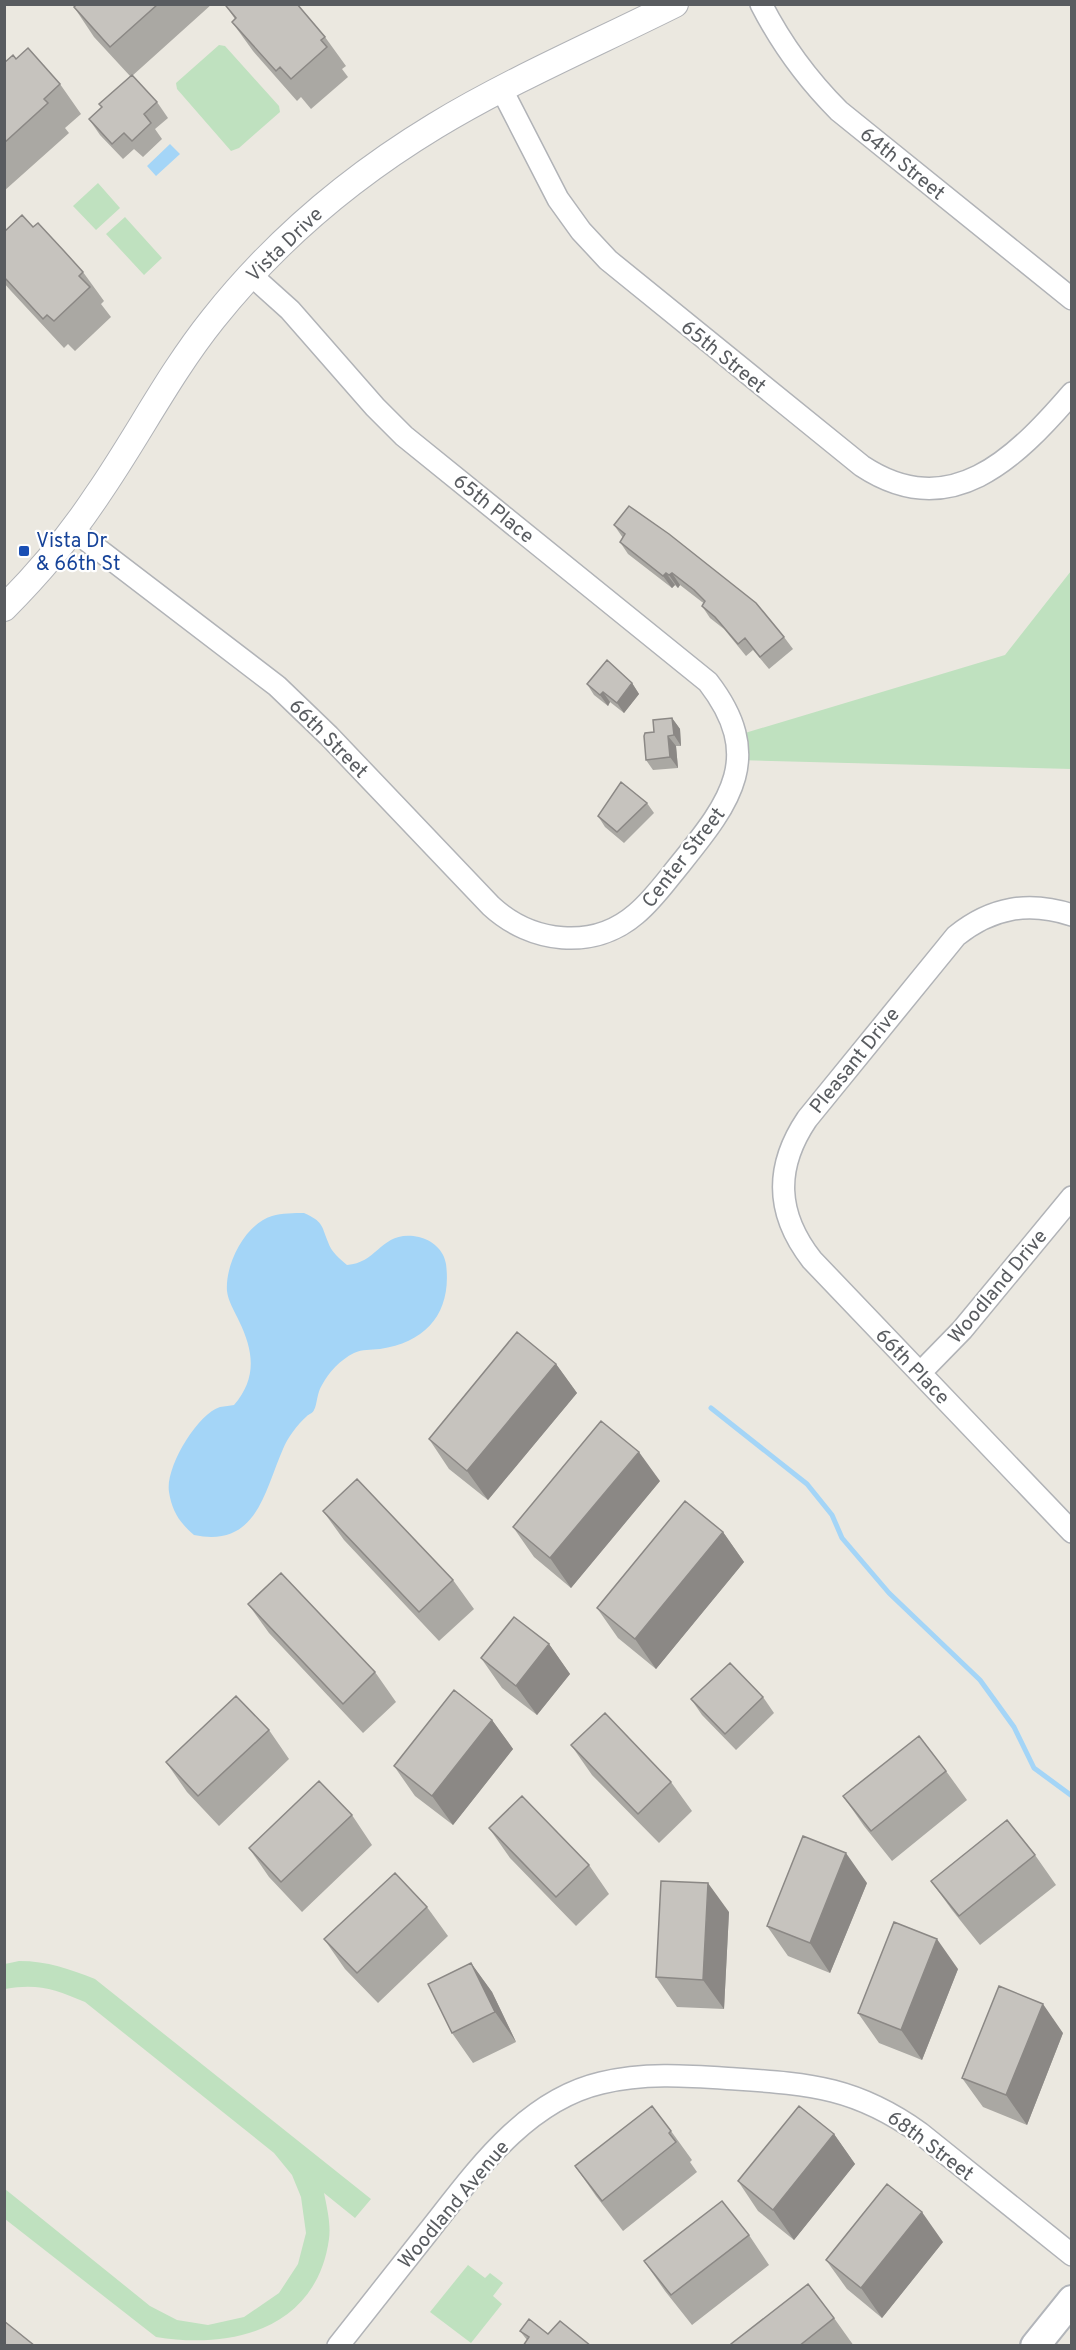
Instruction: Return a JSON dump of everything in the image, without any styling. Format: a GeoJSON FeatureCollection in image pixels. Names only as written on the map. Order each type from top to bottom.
{"type":"FeatureCollection","features":[{"type":"Feature","properties":{"kind":"main road"},"geometry":{"type":"LineString","coordinates":[[1035,2346],[1071,2300]]}},
{"type":"Feature","properties":{"kind":"street","name":"Vista Drive"},"geometry":{"type":"LineString","coordinates":[[4,608],[73,530],[182,360],[251,275],[315,213],[376,164],[436,125],[675,4]]}},
{"type":"Feature","properties":{"kind":"street","name":"64th Street"},"geometry":{"type":"LineString","coordinates":[[761,4],[790,56],[812,84],[839,111],[1071,299]]}},
{"type":"Feature","properties":{"kind":"street","name":"65th Street"},"geometry":{"type":"LineString","coordinates":[[502,90],[558,199],[581,231],[608,260],[862,466],[880,478],[899,486],[921,490],[945,489],[966,483],[987,473],[1019,447],[1071,393]]}},
{"type":"Feature","properties":{"kind":"street","name":"65th Place"},"geometry":{"type":"LineString","coordinates":[[251,275],[297,317],[375,407],[405,436],[703,677],[722,700],[735,736]]}},
{"type":"Feature","properties":{"kind":"street","name":"66th Street"},"geometry":{"type":"LineString","coordinates":[[73,530],[277,686],[329,736],[498,912],[516,925],[535,933],[558,938],[579,938]]}},
{"type":"Feature","properties":{"kind":"street","name":"Center Street"},"geometry":{"type":"LineString","coordinates":[[579,938],[617,927],[636,915],[713,822],[726,804],[734,782],[737,760],[735,736]]}},
{"type":"Feature","properties":{"kind":"street","name":"Pleasant Drive"},"geometry":{"type":"LineString","coordinates":[[783,1184],[787,1156],[807,1119],[946,946],[971,924],[1010,908],[1052,909],[1071,915]]}},
{"type":"Feature","properties":{"kind":"street","name":"66th Place"},"geometry":{"type":"LineString","coordinates":[[783,1184],[789,1223],[800,1244],[1071,1532]]}},
{"type":"Feature","properties":{"kind":"street","name":"Woodland Drive"},"geometry":{"type":"LineString","coordinates":[[920,1373],[962,1330],[1071,1197]]}},
{"type":"Feature","properties":{"kind":"street","name":"68th Street"},"geometry":{"type":"LineString","coordinates":[[625,2078],[671,2075],[793,2083],[836,2090],[865,2100],[895,2115],[920,2133],[1071,2255]]}},
{"type":"Feature","properties":{"kind":"street","name":"Woodland Avenue"},"geometry":{"type":"LineString","coordinates":[[338,2346],[481,2165],[510,2136],[560,2101],[598,2084],[625,2078]]}},
{"type":"Feature","properties":{"kind":"green space"},"geometry":{"type":"Polygon","coordinates":[[[219,45],[225,46],[279,106],[280,112],[239,148],[231,151],[177,89],[176,83],[219,45]]]}},
{"type":"Feature","properties":{"kind":"green space"},"geometry":{"type":"Polygon","coordinates":[[[98,183],[120,208],[96,230],[73,206],[98,183]]]}},
{"type":"Feature","properties":{"kind":"green space"},"geometry":{"type":"Polygon","coordinates":[[[125,217],[162,258],[144,275],[106,234],[125,217]]]}},
{"type":"Feature","properties":{"kind":"green space"},"geometry":{"type":"Polygon","coordinates":[[[1071,571],[1071,769],[737,760],[735,736],[1005,655],[1071,571]]]}},
{"type":"Feature","properties":{"kind":"green space"},"geometry":{"type":"Polygon","coordinates":[[[19,1961],[49,1964],[95,1979],[371,2199],[355,2218],[324,2193],[329,2239],[321,2269],[308,2293],[290,2312],[268,2326],[242,2335],[215,2340],[156,2337],[5,2219],[5,2189],[150,2306],[177,2320],[208,2325],[244,2317],[279,2293],[298,2264],[306,2233],[301,2197],[292,2175],[274,2153],[85,2002],[46,1988],[5,1989],[5,1964],[19,1961]]]}},
{"type":"Feature","properties":{"kind":"green space"},"geometry":{"type":"Polygon","coordinates":[[[468,2265],[485,2278],[490,2273],[503,2283],[493,2296],[502,2304],[471,2343],[430,2312],[468,2265]]]}},
{"type":"Feature","properties":{"kind":"water"},"geometry":{"type":"Polygon","coordinates":[[[170,144],[180,154],[156,176],[147,166],[170,144]]]}},
{"type":"Feature","properties":{"kind":"water"},"geometry":{"type":"Polygon","coordinates":[[[304,1213],[320,1224],[331,1249],[347,1265],[366,1259],[396,1238],[419,1237],[433,1243],[445,1259],[447,1281],[445,1296],[440,1310],[424,1331],[397,1345],[357,1352],[340,1363],[328,1376],[320,1388],[315,1408],[287,1440],[263,1499],[245,1525],[232,1533],[215,1537],[194,1535],[174,1511],[169,1492],[172,1470],[184,1443],[202,1420],[220,1407],[234,1405],[247,1385],[250,1375],[248,1343],[227,1291],[229,1269],[245,1236],[262,1220],[280,1214],[304,1213]]]}},
{"type":"Feature","properties":{"kind":"building"},"geometry":{"type":"Polygon","coordinates":[[[77,4],[158,4],[110,47],[74,7],[77,4]]]}},
{"type":"Feature","properties":{"kind":"building"},"geometry":{"type":"Polygon","coordinates":[[[227,4],[297,4],[325,37],[321,40],[327,47],[291,79],[280,67],[276,71],[232,22],[236,18],[226,6],[227,4]]]}},
{"type":"Feature","properties":{"kind":"building"},"geometry":{"type":"Polygon","coordinates":[[[28,48],[60,84],[44,99],[48,103],[4,143],[4,63],[13,55],[16,59],[28,48]]]}},
{"type":"Feature","properties":{"kind":"building"},"geometry":{"type":"Polygon","coordinates":[[[132,75],[157,102],[144,114],[151,123],[132,141],[124,133],[112,144],[89,119],[102,107],[99,104],[132,75]]]}},
{"type":"Feature","properties":{"kind":"building"},"geometry":{"type":"Polygon","coordinates":[[[22,215],[33,227],[38,223],[83,272],[79,276],[90,287],[54,321],[47,315],[43,319],[4,277],[4,232],[22,215]]]}},
{"type":"Feature","properties":{"kind":"building"},"geometry":{"type":"Polygon","coordinates":[[[629,506],[669,534],[756,603],[784,637],[760,657],[745,638],[738,644],[715,617],[702,606],[705,601],[694,590],[672,573],[669,575],[666,573],[663,576],[620,542],[625,534],[614,525],[629,506]]]}},
{"type":"Feature","properties":{"kind":"building"},"geometry":{"type":"Polygon","coordinates":[[[607,660],[632,683],[617,703],[603,692],[600,695],[587,684],[607,660]]]}},
{"type":"Feature","properties":{"kind":"building"},"geometry":{"type":"Polygon","coordinates":[[[672,718],[674,735],[668,736],[670,757],[646,760],[644,736],[645,733],[654,732],[653,720],[672,718]]]}},
{"type":"Feature","properties":{"kind":"building"},"geometry":{"type":"Polygon","coordinates":[[[621,782],[647,803],[617,832],[598,816],[621,782]]]}},
{"type":"Feature","properties":{"kind":"building"},"geometry":{"type":"Polygon","coordinates":[[[517,1332],[556,1364],[467,1471],[429,1439],[517,1332]]]}},
{"type":"Feature","properties":{"kind":"building"},"geometry":{"type":"Polygon","coordinates":[[[601,1421],[639,1452],[550,1558],[513,1527],[601,1421]]]}},
{"type":"Feature","properties":{"kind":"building"},"geometry":{"type":"Polygon","coordinates":[[[357,1479],[453,1580],[419,1612],[323,1511],[357,1479]]]}},
{"type":"Feature","properties":{"kind":"building"},"geometry":{"type":"Polygon","coordinates":[[[685,1501],[723,1532],[635,1639],[597,1608],[685,1501]]]}},
{"type":"Feature","properties":{"kind":"building"},"geometry":{"type":"Polygon","coordinates":[[[281,1573],[375,1672],[343,1704],[248,1604],[281,1573]]]}},
{"type":"Feature","properties":{"kind":"building"},"geometry":{"type":"Polygon","coordinates":[[[514,1617],[549,1644],[516,1686],[481,1658],[514,1617]]]}},
{"type":"Feature","properties":{"kind":"building"},"geometry":{"type":"Polygon","coordinates":[[[730,1663],[763,1697],[725,1734],[691,1699],[730,1663]]]}},
{"type":"Feature","properties":{"kind":"building"},"geometry":{"type":"Polygon","coordinates":[[[454,1690],[492,1720],[432,1796],[394,1766],[454,1690]]]}},
{"type":"Feature","properties":{"kind":"building"},"geometry":{"type":"Polygon","coordinates":[[[236,1696],[269,1730],[198,1796],[166,1762],[236,1696]]]}},
{"type":"Feature","properties":{"kind":"building"},"geometry":{"type":"Polygon","coordinates":[[[605,1713],[671,1782],[638,1814],[571,1745],[605,1713]]]}},
{"type":"Feature","properties":{"kind":"building"},"geometry":{"type":"Polygon","coordinates":[[[919,1736],[946,1771],[871,1831],[843,1796],[919,1736]]]}},
{"type":"Feature","properties":{"kind":"building"},"geometry":{"type":"Polygon","coordinates":[[[319,1781],[352,1815],[281,1882],[249,1848],[319,1781]]]}},
{"type":"Feature","properties":{"kind":"building"},"geometry":{"type":"Polygon","coordinates":[[[522,1796],[589,1865],[556,1897],[489,1828],[522,1796]]]}},
{"type":"Feature","properties":{"kind":"building"},"geometry":{"type":"Polygon","coordinates":[[[1007,1820],[1035,1855],[959,1916],[931,1881],[1007,1820]]]}},
{"type":"Feature","properties":{"kind":"building"},"geometry":{"type":"Polygon","coordinates":[[[803,1836],[846,1853],[810,1943],[767,1926],[803,1836]]]}},
{"type":"Feature","properties":{"kind":"building"},"geometry":{"type":"Polygon","coordinates":[[[395,1873],[427,1907],[357,1973],[324,1939],[395,1873]]]}},
{"type":"Feature","properties":{"kind":"building"},"geometry":{"type":"Polygon","coordinates":[[[661,1881],[708,1883],[703,1980],[656,1977],[661,1881]]]}},
{"type":"Feature","properties":{"kind":"building"},"geometry":{"type":"Polygon","coordinates":[[[894,1922],[937,1939],[901,2030],[858,2013],[894,1922]]]}},
{"type":"Feature","properties":{"kind":"building"},"geometry":{"type":"Polygon","coordinates":[[[471,1963],[495,2012],[452,2033],[428,1984],[471,1963]]]}},
{"type":"Feature","properties":{"kind":"building"},"geometry":{"type":"Polygon","coordinates":[[[999,1986],[1043,2004],[1006,2095],[962,2078],[999,1986]]]}},
{"type":"Feature","properties":{"kind":"building"},"geometry":{"type":"Polygon","coordinates":[[[652,2106],[671,2131],[669,2133],[676,2142],[602,2201],[575,2166],[652,2106]]]}},
{"type":"Feature","properties":{"kind":"building"},"geometry":{"type":"Polygon","coordinates":[[[799,2106],[834,2134],[773,2210],[738,2181],[799,2106]]]}},
{"type":"Feature","properties":{"kind":"building"},"geometry":{"type":"Polygon","coordinates":[[[887,2184],[922,2212],[861,2288],[826,2260],[887,2184]]]}},
{"type":"Feature","properties":{"kind":"building"},"geometry":{"type":"Polygon","coordinates":[[[722,2201],[749,2235],[671,2295],[644,2261],[722,2201]]]}},
{"type":"Feature","properties":{"kind":"building"},"geometry":{"type":"Polygon","coordinates":[[[808,2284],[834,2318],[799,2346],[732,2346],[731,2344],[808,2284]]]}},
{"type":"Feature","properties":{"kind":"building"},"geometry":{"type":"Polygon","coordinates":[[[529,2319],[548,2334],[560,2321],[591,2346],[523,2346],[529,2337],[520,2331],[529,2319]]]}},
{"type":"Feature","properties":{"kind":"building"},"geometry":{"type":"Polygon","coordinates":[[[4,2321],[35,2346],[4,2346],[4,2321]]]}},
{"type":"Feature","properties":{"kind":"waterway"},"geometry":{"type":"LineString","coordinates":[[711,1408],[807,1484],[832,1515],[842,1538],[889,1593],[980,1680],[1014,1727],[1034,1768],[1072,1796]]}},
{"type":"Feature","properties":{"kind":"place","name":"Vista Dr & 66th St"},"geometry":{"type":"Point","coordinates":[24,551]}}]}
